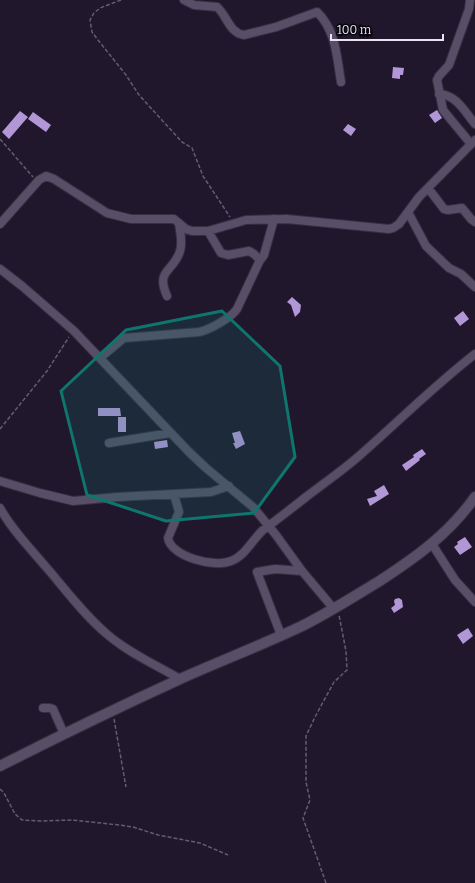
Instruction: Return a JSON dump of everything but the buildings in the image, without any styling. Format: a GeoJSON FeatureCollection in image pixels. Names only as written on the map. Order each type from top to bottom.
{"type":"FeatureCollection","features":[{"type":"Feature","properties":{"kind":"street"},"geometry":{"type":"LineString","coordinates":[[184,0],[194,4],[218,7],[226,21],[240,34],[276,27],[313,12],[317,12],[328,27],[332,36],[335,45],[341,82]]}},
{"type":"Feature","properties":{"kind":"street"},"geometry":{"type":"LineString","coordinates":[[0,224],[37,182],[43,177],[50,177],[99,209],[115,216],[131,219],[171,218],[188,230],[208,231],[246,220],[274,219],[301,219],[389,229],[396,226],[419,197],[473,142],[444,113],[437,80],[449,65],[472,9],[470,0]]}},
{"type":"Feature","properties":{"kind":"street"},"geometry":{"type":"LineString","coordinates":[[439,94],[448,95],[455,100],[475,124]]}},
{"type":"Feature","properties":{"kind":"street"},"geometry":{"type":"LineString","coordinates":[[428,188],[445,210],[462,208],[475,222]]}},
{"type":"Feature","properties":{"kind":"street"},"geometry":{"type":"LineString","coordinates":[[408,212],[426,246],[449,268],[461,274],[475,287]]}},
{"type":"Feature","properties":{"kind":"street"},"geometry":{"type":"LineString","coordinates":[[100,358],[124,338],[204,331],[232,315],[237,309],[260,260],[263,258],[274,219]]}},
{"type":"Feature","properties":{"kind":"street"},"geometry":{"type":"LineString","coordinates":[[167,296],[163,287],[163,278],[181,249],[179,223]]}},
{"type":"Feature","properties":{"kind":"street"},"geometry":{"type":"LineString","coordinates":[[208,231],[221,253],[228,255],[249,251],[260,260]]}},
{"type":"Feature","properties":{"kind":"street"},"geometry":{"type":"LineString","coordinates":[[0,269],[74,331],[170,433],[206,468],[249,503],[269,526],[302,571],[336,608]]}},
{"type":"Feature","properties":{"kind":"street"},"geometry":{"type":"LineString","coordinates":[[174,494],[179,512],[168,536],[168,541],[174,550],[185,556],[214,563],[224,563],[230,561],[244,552],[269,526],[358,457],[435,387],[475,354]]}},
{"type":"Feature","properties":{"kind":"street"},"geometry":{"type":"LineString","coordinates":[[109,443],[170,433]]}},
{"type":"Feature","properties":{"kind":"street"},"geometry":{"type":"LineString","coordinates":[[0,481],[72,501],[215,491],[229,486]]}},
{"type":"Feature","properties":{"kind":"street"},"geometry":{"type":"LineString","coordinates":[[0,766],[180,679],[281,635],[336,608],[393,572],[446,533],[467,509],[475,497]]}},
{"type":"Feature","properties":{"kind":"street"},"geometry":{"type":"LineString","coordinates":[[0,508],[16,533],[81,609],[95,623],[108,635],[125,647],[180,679]]}},
{"type":"Feature","properties":{"kind":"street"},"geometry":{"type":"LineString","coordinates":[[432,544],[455,580],[475,602]]}},
{"type":"Feature","properties":{"kind":"street"},"geometry":{"type":"LineString","coordinates":[[281,635],[257,572],[275,569],[302,571]]}},
{"type":"Feature","properties":{"kind":"street"},"geometry":{"type":"LineString","coordinates":[[42,708],[53,709],[64,734]]}},
{"type":"Feature","properties":{"kind":"path"},"geometry":{"type":"LineString","coordinates":[[121,0],[100,8],[94,13],[90,20],[92,32],[126,75],[139,95],[182,142],[192,148],[207,182],[216,193],[234,223]]}},
{"type":"Feature","properties":{"kind":"path"},"geometry":{"type":"LineString","coordinates":[[0,139],[37,182]]}},
{"type":"Feature","properties":{"kind":"path"},"geometry":{"type":"LineString","coordinates":[[0,429],[47,371],[74,331]]}},
{"type":"Feature","properties":{"kind":"path"},"geometry":{"type":"LineString","coordinates":[[326,883],[303,818],[310,800],[306,782],[306,736],[334,682],[347,670],[343,631],[336,608]]}},
{"type":"Feature","properties":{"kind":"path"},"geometry":{"type":"LineString","coordinates":[[113,711],[126,787]]}},
{"type":"Feature","properties":{"kind":"path"},"geometry":{"type":"LineString","coordinates":[[0,789],[4,793],[15,814],[22,820],[40,822],[72,820],[126,826],[158,836],[200,843],[228,855]]}},
{"type":"Feature","properties":{"kind":"highlighted area"},"geometry":{"type":"Polygon","coordinates":[[[222,311],[280,366],[295,457],[254,513],[166,521],[87,495],[61,391],[126,330],[222,311]]]}}]}
